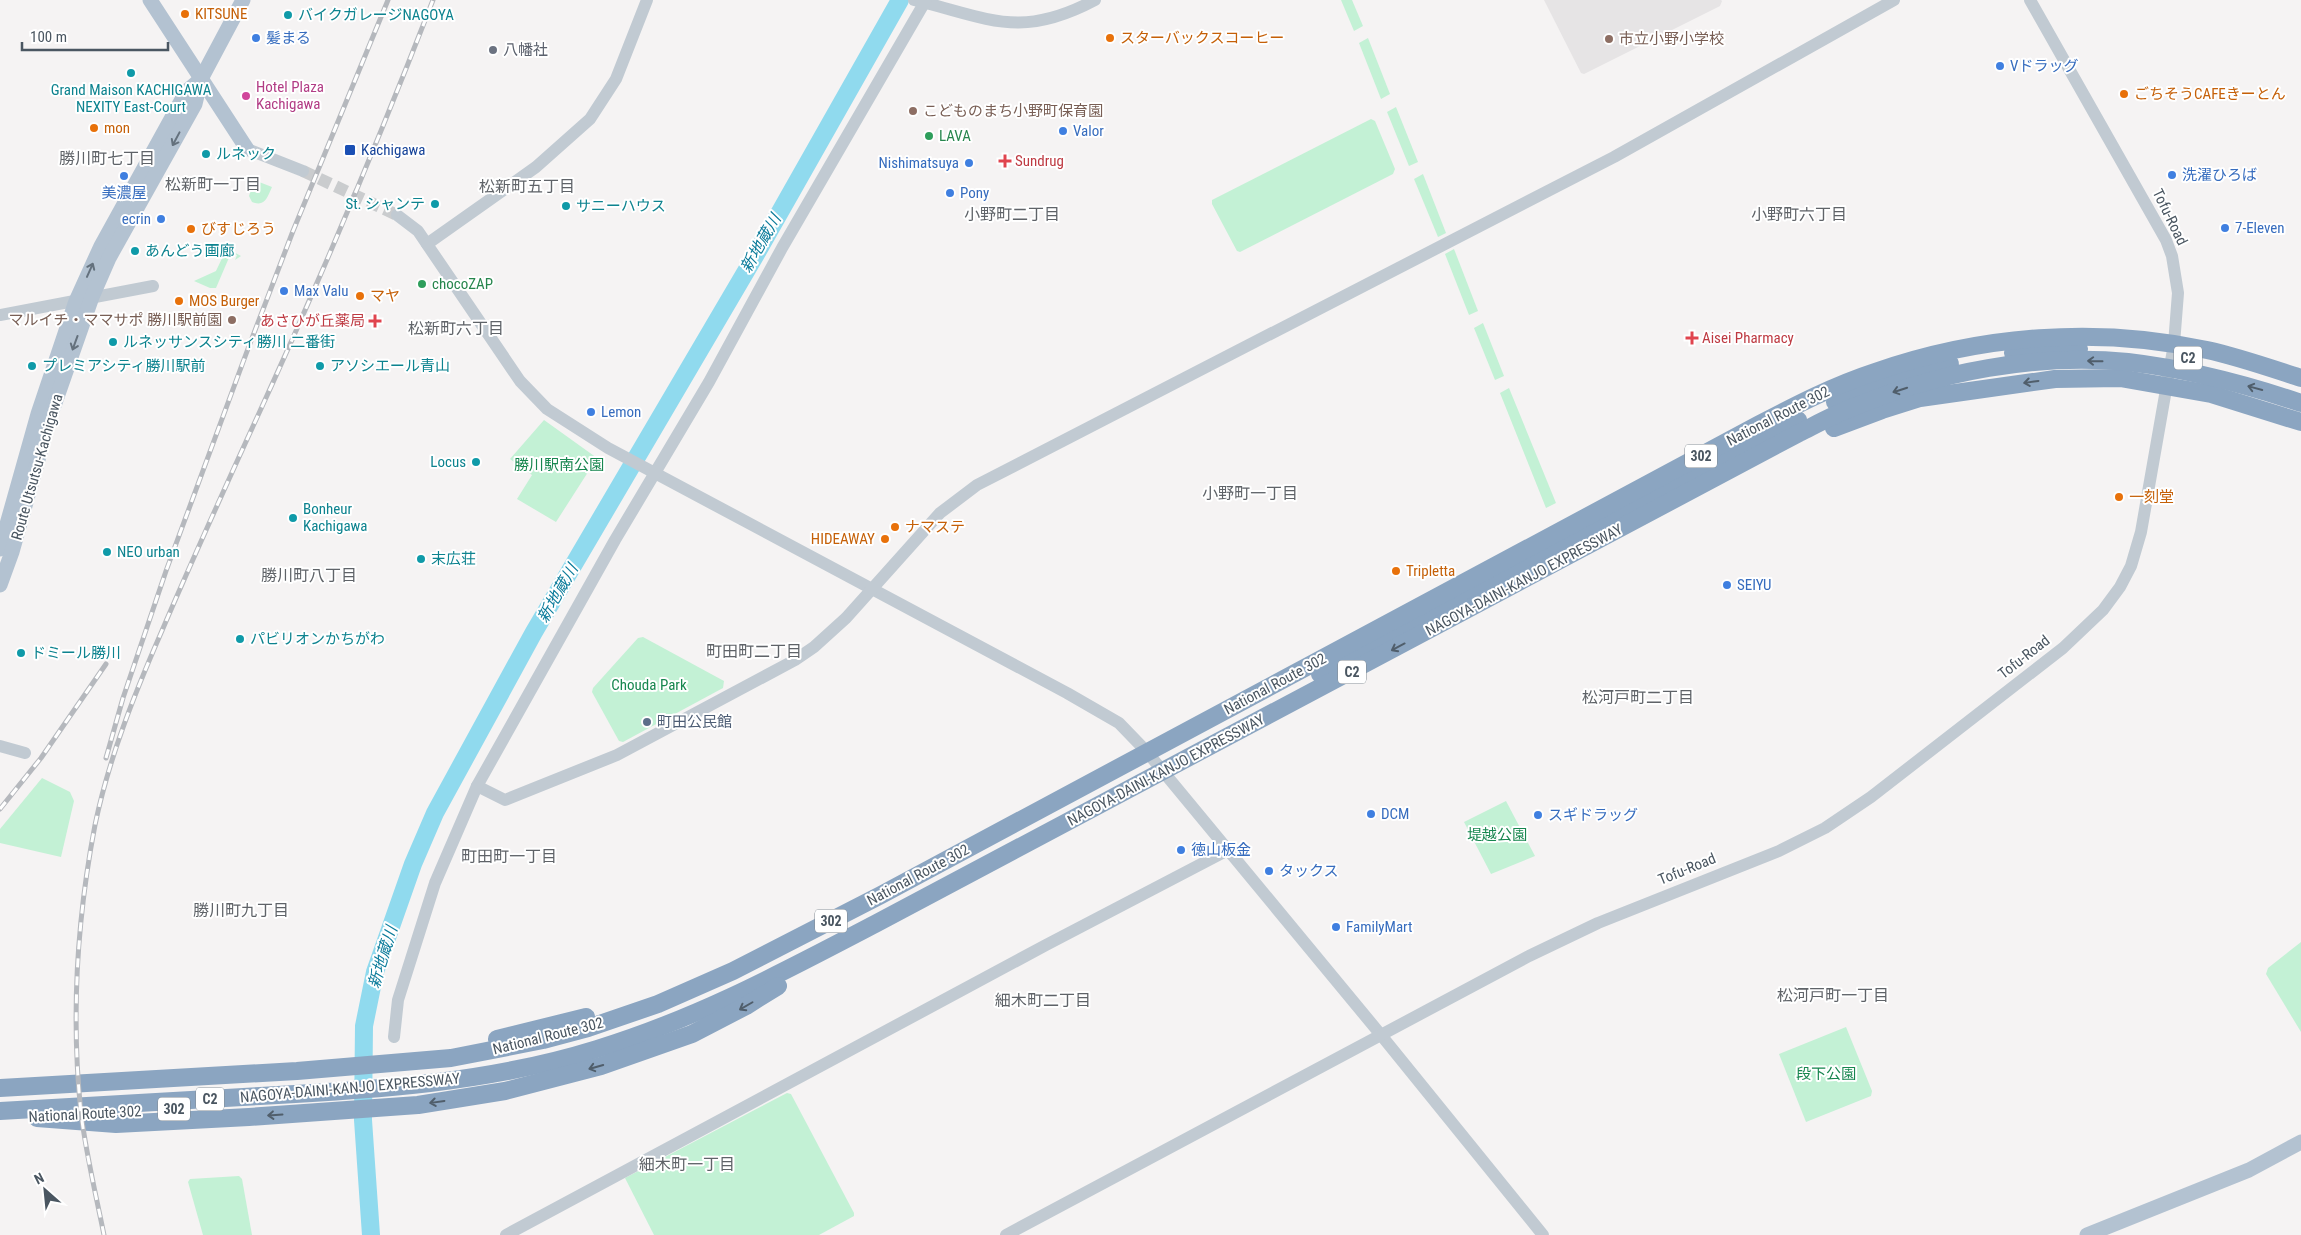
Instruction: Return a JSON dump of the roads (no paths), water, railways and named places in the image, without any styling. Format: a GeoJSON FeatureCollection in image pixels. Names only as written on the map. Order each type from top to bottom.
{"type":"FeatureCollection","features":[{"type":"Feature","properties":{"kind":"highway"},"geometry":{"type":"LineString","coordinates":[[2071,348],[2136,335],[2168,333],[2212,341],[2268,355],[2301,366]]}},
{"type":"Feature","properties":{"kind":"highway","name":"National Route 302"},"geometry":{"type":"LineString","coordinates":[[3,1091],[386,1065],[451,1058],[504,1049],[588,1028],[658,1004],[734,971],[847,913],[1766,421],[1874,372],[1940,353],[2008,341],[2081,336],[2134,339],[2174,344],[2237,358],[2301,378]]}},
{"type":"Feature","properties":{"kind":"highway","name":"NAGOYA-DAINI-KANJO EXPRESSWAY"},"geometry":{"type":"LineString","coordinates":[[0,1111],[419,1085],[500,1073],[596,1050],[691,1016],[740,994],[872,918],[1670,486],[1849,396],[1896,378],[1988,356],[2071,348],[2128,349],[2173,354],[2217,364],[2301,389]]}},
{"type":"Feature","properties":{"kind":"highway","name":"NAGOYA-DAINI-KANJO EXPRESSWAY"},"geometry":{"type":"LineString","coordinates":[[3,1091],[413,1070],[512,1056],[592,1035],[679,1004],[872,918],[1659,508],[1799,432],[1854,407],[1901,390],[1943,378],[1992,368],[2070,361],[2126,362],[2213,377],[2301,403]]}},
{"type":"Feature","properties":{"kind":"highway"},"geometry":{"type":"LineString","coordinates":[[1659,508],[1803,440],[1882,410],[1920,398],[2055,379],[2120,378],[2156,383],[2211,394],[2301,422]]}},
{"type":"Feature","properties":{"kind":"highway"},"geometry":{"type":"LineString","coordinates":[[3,1091],[52,1076],[390,1054],[486,1042],[544,1026],[627,1008],[678,993],[872,918]]}},
{"type":"Feature","properties":{"kind":"highway"},"geometry":{"type":"LineString","coordinates":[[27,1118],[116,1124],[249,1117],[418,1105],[505,1091],[601,1066],[692,1034],[746,1006],[872,918]]}},
{"type":"Feature","properties":{"kind":"highway","name":"National Route 302"},"geometry":{"type":"LineString","coordinates":[[0,1119],[266,1103],[288,1097],[320,1074],[340,1068]]}},
{"type":"Feature","properties":{"kind":"main road"},"geometry":{"type":"LineString","coordinates":[[150,0],[247,149]]}},
{"type":"Feature","properties":{"kind":"main road","name":"Route Utsutsu-Kachigawa"},"geometry":{"type":"LineString","coordinates":[[0,585],[12,552],[50,417],[92,297],[109,258],[194,104],[201,78],[243,0]]}},
{"type":"Feature","properties":{"kind":"main road","name":"Route Utsutsu-Kachigawa"},"geometry":{"type":"LineString","coordinates":[[0,549],[38,414],[76,301],[101,246],[186,92],[201,78]]}},
{"type":"Feature","properties":{"kind":"main road"},"geometry":{"type":"LineString","coordinates":[[2087,1235],[2249,1170],[2301,1142]]}},
{"type":"Feature","properties":{"kind":"street"},"geometry":{"type":"LineString","coordinates":[[427,244],[536,167],[590,119],[616,79],[647,0]]}},
{"type":"Feature","properties":{"kind":"street"},"geometry":{"type":"LineString","coordinates":[[394,1037],[398,1000],[435,883],[477,786],[654,473],[709,382],[782,248],[922,1],[997,22],[1020,24],[1048,20],[1074,11],[1095,0]]}},
{"type":"Feature","properties":{"kind":"street"},"geometry":{"type":"LineString","coordinates":[[477,786],[505,800],[617,755],[795,660],[814,647],[846,618],[940,513],[977,484],[1614,157],[1894,0]]}},
{"type":"Feature","properties":{"kind":"street","name":"Tofu-Road"},"geometry":{"type":"LineString","coordinates":[[1006,1235],[1511,964],[1581,931],[1778,851],[1824,828],[1872,796],[2082,631],[2103,610],[2120,587],[2131,566],[2141,532],[2174,344],[2178,293],[2172,256],[2166,240],[2030,0]]}},
{"type":"Feature","properties":{"kind":"street"},"geometry":{"type":"LineString","coordinates":[[247,149],[303,171]]}},
{"type":"Feature","properties":{"kind":"street"},"geometry":{"type":"LineString","coordinates":[[397,215],[414,228],[427,244],[520,381],[547,408],[609,448],[654,473],[1126,728],[1381,1035],[1543,1235]]}},
{"type":"Feature","properties":{"kind":"street"},"geometry":{"type":"LineString","coordinates":[[0,315],[153,286]]}},
{"type":"Feature","properties":{"kind":"street"},"geometry":{"type":"LineString","coordinates":[[0,746],[25,753]]}},
{"type":"Feature","properties":{"kind":"street"},"geometry":{"type":"LineString","coordinates":[[506,1235],[1028,954],[1228,850]]}},
{"type":"Feature","properties":{"kind":"waterway","name":"新地蔵川"},"geometry":{"type":"LineString","coordinates":[[371,1235],[363,1120],[364,1026],[375,972],[413,864],[435,813],[534,632],[755,256],[900,0]]}},
{"type":"Feature","properties":{"kind":"tunnel"},"geometry":{"type":"LineString","coordinates":[[303,171],[397,215]]}},
{"type":"Feature","properties":{"kind":"railway"},"geometry":{"type":"LineString","coordinates":[[106,758],[123,698],[166,571],[246,354],[293,231],[388,0]]}},
{"type":"Feature","properties":{"kind":"railway"},"geometry":{"type":"LineString","coordinates":[[104,1235],[88,1159],[81,1113],[76,1041],[76,1005],[84,896],[95,825],[107,775],[123,727],[151,656],[321,273],[367,165],[433,0]]}},
{"type":"Feature","properties":{"kind":"railway"},"geometry":{"type":"LineString","coordinates":[[0,809],[41,758],[106,664]]}},
{"type":"Feature","properties":{"kind":"place","name":"KITSUNE"},"geometry":{"type":"Point","coordinates":[185,14]}},
{"type":"Feature","properties":{"kind":"place","name":"バイクガレージNAGOYA"},"geometry":{"type":"Point","coordinates":[288,15]}},
{"type":"Feature","properties":{"kind":"place","name":"髪まる"},"geometry":{"type":"Point","coordinates":[256,38]}},
{"type":"Feature","properties":{"kind":"place","name":"スターバックスコーヒー"},"geometry":{"type":"Point","coordinates":[1110,38]}},
{"type":"Feature","properties":{"kind":"place","name":"市立小野小学校"},"geometry":{"type":"Point","coordinates":[1609,39]}},
{"type":"Feature","properties":{"kind":"place","name":"八幡社"},"geometry":{"type":"Point","coordinates":[493,50]}},
{"type":"Feature","properties":{"kind":"place","name":"Vドラッグ"},"geometry":{"type":"Point","coordinates":[2000,66]}},
{"type":"Feature","properties":{"kind":"place","name":"Grand Maison KACHIGAWA NEXITY East-Court"},"geometry":{"type":"Point","coordinates":[131,73]}},
{"type":"Feature","properties":{"kind":"place","name":"ごちそうCAFEきーとん"},"geometry":{"type":"Point","coordinates":[2124,94]}},
{"type":"Feature","properties":{"kind":"place","name":"Hotel Plaza Kachigawa"},"geometry":{"type":"Point","coordinates":[246,96]}},
{"type":"Feature","properties":{"kind":"place","name":"こどものまち小野町保育園"},"geometry":{"type":"Point","coordinates":[913,111]}},
{"type":"Feature","properties":{"kind":"place","name":"mon"},"geometry":{"type":"Point","coordinates":[94,128]}},
{"type":"Feature","properties":{"kind":"place","name":"Valor"},"geometry":{"type":"Point","coordinates":[1063,131]}},
{"type":"Feature","properties":{"kind":"place","name":"LAVA"},"geometry":{"type":"Point","coordinates":[929,136]}},
{"type":"Feature","properties":{"kind":"place","name":"Kachigawa"},"geometry":{"type":"Point","coordinates":[350,150]}},
{"type":"Feature","properties":{"kind":"place","name":"ルネック"},"geometry":{"type":"Point","coordinates":[206,154]}},
{"type":"Feature","properties":{"kind":"place","name":"Sundrug"},"geometry":{"type":"Point","coordinates":[1005,161]}},
{"type":"Feature","properties":{"kind":"place","name":"Nishimatsuya"},"geometry":{"type":"Point","coordinates":[969,163]}},
{"type":"Feature","properties":{"kind":"place","name":"洗濯ひろば"},"geometry":{"type":"Point","coordinates":[2172,175]}},
{"type":"Feature","properties":{"kind":"place","name":"美濃屋"},"geometry":{"type":"Point","coordinates":[124,176]}},
{"type":"Feature","properties":{"kind":"place","name":"Pony"},"geometry":{"type":"Point","coordinates":[950,193]}},
{"type":"Feature","properties":{"kind":"place","name":"St. シャンテ"},"geometry":{"type":"Point","coordinates":[435,204]}},
{"type":"Feature","properties":{"kind":"place","name":"サニーハウス"},"geometry":{"type":"Point","coordinates":[566,206]}},
{"type":"Feature","properties":{"kind":"place","name":"ecrin"},"geometry":{"type":"Point","coordinates":[161,219]}},
{"type":"Feature","properties":{"kind":"place","name":"7-Eleven"},"geometry":{"type":"Point","coordinates":[2225,228]}},
{"type":"Feature","properties":{"kind":"place","name":"びすじろう"},"geometry":{"type":"Point","coordinates":[191,229]}},
{"type":"Feature","properties":{"kind":"place","name":"あんどう画廊"},"geometry":{"type":"Point","coordinates":[135,251]}},
{"type":"Feature","properties":{"kind":"place","name":"chocoZAP"},"geometry":{"type":"Point","coordinates":[422,284]}},
{"type":"Feature","properties":{"kind":"place","name":"Max Valu"},"geometry":{"type":"Point","coordinates":[284,291]}},
{"type":"Feature","properties":{"kind":"place","name":"マヤ"},"geometry":{"type":"Point","coordinates":[360,296]}},
{"type":"Feature","properties":{"kind":"place","name":"MOS Burger"},"geometry":{"type":"Point","coordinates":[179,301]}},
{"type":"Feature","properties":{"kind":"place","name":"マルイチ・ママサポ 勝川駅前園"},"geometry":{"type":"Point","coordinates":[232,320]}},
{"type":"Feature","properties":{"kind":"place","name":"あさひが丘薬局"},"geometry":{"type":"Point","coordinates":[375,321]}},
{"type":"Feature","properties":{"kind":"place","name":"Aisei Pharmacy"},"geometry":{"type":"Point","coordinates":[1692,338]}},
{"type":"Feature","properties":{"kind":"place","name":"ルネッサンスシティ勝川 二番街"},"geometry":{"type":"Point","coordinates":[113,342]}},
{"type":"Feature","properties":{"kind":"place","name":"プレミアシティ勝川駅前"},"geometry":{"type":"Point","coordinates":[32,366]}},
{"type":"Feature","properties":{"kind":"place","name":"アソシエール青山"},"geometry":{"type":"Point","coordinates":[320,366]}},
{"type":"Feature","properties":{"kind":"place","name":"Lemon"},"geometry":{"type":"Point","coordinates":[591,412]}},
{"type":"Feature","properties":{"kind":"place","name":"Locus"},"geometry":{"type":"Point","coordinates":[476,462]}},
{"type":"Feature","properties":{"kind":"place","name":"一刻堂"},"geometry":{"type":"Point","coordinates":[2119,497]}},
{"type":"Feature","properties":{"kind":"place","name":"Bonheur Kachigawa"},"geometry":{"type":"Point","coordinates":[293,518]}},
{"type":"Feature","properties":{"kind":"place","name":"ナマステ"},"geometry":{"type":"Point","coordinates":[895,527]}},
{"type":"Feature","properties":{"kind":"place","name":"HIDEAWAY"},"geometry":{"type":"Point","coordinates":[885,539]}},
{"type":"Feature","properties":{"kind":"place","name":"NEO urban"},"geometry":{"type":"Point","coordinates":[107,552]}},
{"type":"Feature","properties":{"kind":"place","name":"末広荘"},"geometry":{"type":"Point","coordinates":[421,559]}},
{"type":"Feature","properties":{"kind":"place","name":"Tripletta"},"geometry":{"type":"Point","coordinates":[1396,571]}},
{"type":"Feature","properties":{"kind":"place","name":"SEIYU"},"geometry":{"type":"Point","coordinates":[1727,585]}},
{"type":"Feature","properties":{"kind":"place","name":"パビリオンかちがわ"},"geometry":{"type":"Point","coordinates":[240,639]}},
{"type":"Feature","properties":{"kind":"place","name":"ドミール勝川"},"geometry":{"type":"Point","coordinates":[21,653]}},
{"type":"Feature","properties":{"kind":"place","name":"町田公民館"},"geometry":{"type":"Point","coordinates":[647,722]}},
{"type":"Feature","properties":{"kind":"place","name":"DCM"},"geometry":{"type":"Point","coordinates":[1371,814]}},
{"type":"Feature","properties":{"kind":"place","name":"スギドラッグ"},"geometry":{"type":"Point","coordinates":[1538,815]}},
{"type":"Feature","properties":{"kind":"place","name":"徳山板金"},"geometry":{"type":"Point","coordinates":[1181,850]}},
{"type":"Feature","properties":{"kind":"place","name":"タックス"},"geometry":{"type":"Point","coordinates":[1269,871]}},
{"type":"Feature","properties":{"kind":"place","name":"FamilyMart"},"geometry":{"type":"Point","coordinates":[1336,927]}},
{"type":"Feature","properties":{"kind":"district","name":"勝川町七丁目"},"geometry":{"type":"Point","coordinates":[107,158]}},
{"type":"Feature","properties":{"kind":"district","name":"松新町一丁目"},"geometry":{"type":"Point","coordinates":[213,184]}},
{"type":"Feature","properties":{"kind":"district","name":"松新町五丁目"},"geometry":{"type":"Point","coordinates":[527,186]}},
{"type":"Feature","properties":{"kind":"district","name":"小野町二丁目"},"geometry":{"type":"Point","coordinates":[1012,214]}},
{"type":"Feature","properties":{"kind":"district","name":"小野町六丁目"},"geometry":{"type":"Point","coordinates":[1799,214]}},
{"type":"Feature","properties":{"kind":"district","name":"松新町六丁目"},"geometry":{"type":"Point","coordinates":[456,328]}},
{"type":"Feature","properties":{"kind":"district","name":"小野町一丁目"},"geometry":{"type":"Point","coordinates":[1250,493]}},
{"type":"Feature","properties":{"kind":"district","name":"勝川町八丁目"},"geometry":{"type":"Point","coordinates":[309,575]}},
{"type":"Feature","properties":{"kind":"district","name":"町田町二丁目"},"geometry":{"type":"Point","coordinates":[754,651]}},
{"type":"Feature","properties":{"kind":"district","name":"松河戸町二丁目"},"geometry":{"type":"Point","coordinates":[1638,697]}},
{"type":"Feature","properties":{"kind":"district","name":"町田町一丁目"},"geometry":{"type":"Point","coordinates":[509,856]}},
{"type":"Feature","properties":{"kind":"district","name":"勝川町九丁目"},"geometry":{"type":"Point","coordinates":[241,910]}},
{"type":"Feature","properties":{"kind":"district","name":"松河戸町一丁目"},"geometry":{"type":"Point","coordinates":[1833,995]}},
{"type":"Feature","properties":{"kind":"district","name":"細木町二丁目"},"geometry":{"type":"Point","coordinates":[1043,1000]}},
{"type":"Feature","properties":{"kind":"district","name":"細木町一丁目"},"geometry":{"type":"Point","coordinates":[687,1164]}},
{"type":"Feature","properties":{"kind":"park label","name":"勝川駅南公園"},"geometry":{"type":"Point","coordinates":[559,465]}},
{"type":"Feature","properties":{"kind":"park label","name":"Chouda Park"},"geometry":{"type":"Point","coordinates":[649,685]}},
{"type":"Feature","properties":{"kind":"park label","name":"堤越公園"},"geometry":{"type":"Point","coordinates":[1497,835]}},
{"type":"Feature","properties":{"kind":"park label","name":"段下公園"},"geometry":{"type":"Point","coordinates":[1826,1074]}}]}
